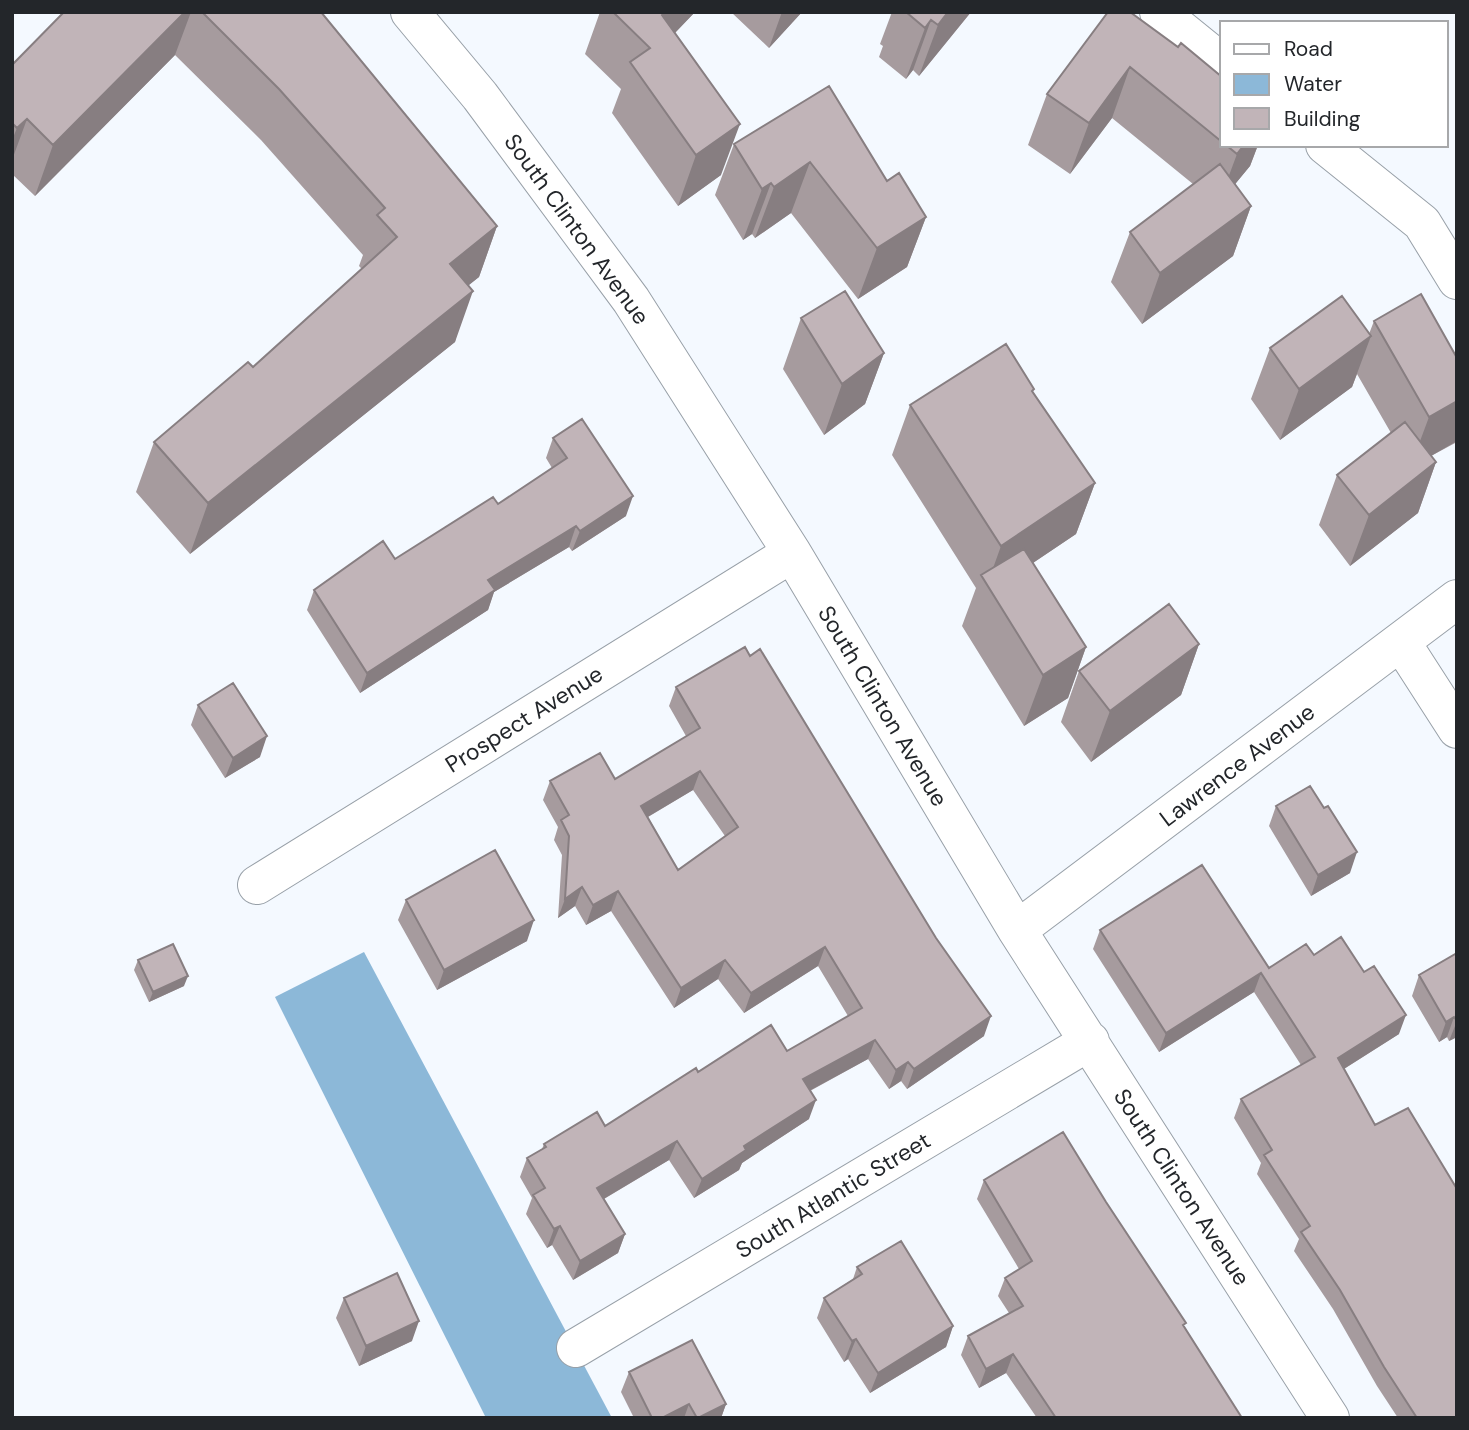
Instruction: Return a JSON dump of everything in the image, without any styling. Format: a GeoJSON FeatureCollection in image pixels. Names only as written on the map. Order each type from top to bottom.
{"type":"FeatureCollection","features":[{"type":"Feature","properties":{"kind":"street","name":"South Clinton Avenue"},"geometry":{"type":"LineString","coordinates":[[410,12],[480,96],[631,300],[792,554],[1017,930],[1329,1418]]}},
{"type":"Feature","properties":{"kind":"street"},"geometry":{"type":"LineString","coordinates":[[1159,12],[1220,61]]}},
{"type":"Feature","properties":{"kind":"street"},"geometry":{"type":"LineString","coordinates":[[1327,147],[1422,223],[1457,280]]}},
{"type":"Feature","properties":{"kind":"street","name":"Prospect Avenue"},"geometry":{"type":"LineString","coordinates":[[257,885],[792,554]]}},
{"type":"Feature","properties":{"kind":"street","name":"Lawrence Avenue"},"geometry":{"type":"LineString","coordinates":[[1017,930],[1457,599]]}},
{"type":"Feature","properties":{"kind":"street"},"geometry":{"type":"LineString","coordinates":[[1401,642],[1457,729]]}},
{"type":"Feature","properties":{"kind":"street","name":"South Atlantic Street"},"geometry":{"type":"LineString","coordinates":[[576,1348],[1090,1041]]}},
{"type":"Feature","properties":{"kind":"water"},"geometry":{"type":"Polygon","coordinates":[[[364,952],[612,1418],[486,1418],[275,997],[364,952]]]}},
{"type":"Feature","properties":{"kind":"building"},"geometry":{"type":"Polygon","coordinates":[[[64,12],[185,12],[53,145],[27,119],[17,128],[12,123],[12,65],[64,12]]]}},
{"type":"Feature","properties":{"kind":"building"},"geometry":{"type":"Polygon","coordinates":[[[202,12],[321,12],[497,226],[450,264],[473,291],[208,503],[154,442],[248,362],[253,367],[397,237],[377,215],[385,208],[279,89],[202,12]]]}},
{"type":"Feature","properties":{"kind":"building"},"geometry":{"type":"Polygon","coordinates":[[[613,12],[665,12],[662,15],[740,124],[696,155],[630,62],[650,48],[613,12]]]}},
{"type":"Feature","properties":{"kind":"building"},"geometry":{"type":"Polygon","coordinates":[[[906,12],[948,12],[938,25],[931,20],[925,28],[906,12]]]}},
{"type":"Feature","properties":{"kind":"building"},"geometry":{"type":"Polygon","coordinates":[[[1108,12],[1130,12],[1178,47],[1181,43],[1220,75],[1220,140],[1130,67],[1089,123],[1047,94],[1108,12]]]}},
{"type":"Feature","properties":{"kind":"building"},"geometry":{"type":"Polygon","coordinates":[[[829,86],[887,181],[899,173],[926,217],[877,248],[810,162],[774,187],[771,183],[762,189],[734,144],[829,86]]]}},
{"type":"Feature","properties":{"kind":"building"},"geometry":{"type":"Polygon","coordinates":[[[1228,147],[1242,147],[1237,154],[1228,147]]]}},
{"type":"Feature","properties":{"kind":"building"},"geometry":{"type":"Polygon","coordinates":[[[1220,164],[1251,206],[1160,273],[1130,232],[1220,164]]]}},
{"type":"Feature","properties":{"kind":"building"},"geometry":{"type":"Polygon","coordinates":[[[845,291],[884,353],[842,384],[801,318],[845,291]]]}},
{"type":"Feature","properties":{"kind":"building"},"geometry":{"type":"Polygon","coordinates":[[[1421,294],[1457,358],[1457,401],[1429,417],[1374,321],[1421,294]]]}},
{"type":"Feature","properties":{"kind":"building"},"geometry":{"type":"Polygon","coordinates":[[[1342,296],[1371,336],[1299,389],[1270,348],[1342,296]]]}},
{"type":"Feature","properties":{"kind":"building"},"geometry":{"type":"Polygon","coordinates":[[[1006,344],[1034,389],[1032,391],[1095,483],[1001,546],[910,405],[1006,344]]]}},
{"type":"Feature","properties":{"kind":"building"},"geometry":{"type":"Polygon","coordinates":[[[582,419],[633,496],[580,531],[576,526],[488,580],[495,590],[367,673],[314,590],[383,541],[395,559],[493,497],[498,504],[567,458],[553,438],[582,419]]]}},
{"type":"Feature","properties":{"kind":"building"},"geometry":{"type":"Polygon","coordinates":[[[1405,422],[1436,462],[1369,515],[1337,475],[1405,422]]]}},
{"type":"Feature","properties":{"kind":"building"},"geometry":{"type":"Polygon","coordinates":[[[1024,549],[1086,647],[1043,675],[981,575],[1024,549]]]}},
{"type":"Feature","properties":{"kind":"building"},"geometry":{"type":"Polygon","coordinates":[[[1169,604],[1199,644],[1110,711],[1079,671],[1169,604]]]}},
{"type":"Feature","properties":{"kind":"building"},"geometry":{"type":"Polygon","coordinates":[[[745,647],[750,656],[760,649],[936,938],[991,1016],[914,1069],[908,1062],[896,1070],[875,1040],[803,1079],[816,1100],[744,1146],[746,1150],[702,1179],[677,1141],[597,1188],[625,1234],[580,1261],[560,1226],[554,1229],[533,1195],[545,1188],[527,1158],[546,1147],[544,1144],[597,1112],[605,1126],[696,1068],[698,1072],[771,1025],[787,1051],[862,1008],[825,947],[751,993],[725,960],[681,988],[618,891],[593,905],[582,887],[565,899],[569,836],[561,820],[569,815],[550,781],[600,753],[615,779],[700,728],[676,687],[745,647]],[[700,771],[641,806],[678,870],[738,827],[700,771]]]}},
{"type":"Feature","properties":{"kind":"building"},"geometry":{"type":"Polygon","coordinates":[[[233,683],[267,736],[233,758],[198,705],[233,683]]]}},
{"type":"Feature","properties":{"kind":"building"},"geometry":{"type":"Polygon","coordinates":[[[1310,786],[1324,808],[1328,806],[1357,852],[1318,875],[1276,806],[1310,786]]]}},
{"type":"Feature","properties":{"kind":"building"},"geometry":{"type":"Polygon","coordinates":[[[495,850],[534,920],[444,970],[406,900],[495,850]]]}},
{"type":"Feature","properties":{"kind":"building"},"geometry":{"type":"Polygon","coordinates":[[[1202,865],[1269,968],[1306,944],[1314,955],[1341,937],[1364,972],[1374,966],[1406,1015],[1338,1058],[1375,1125],[1408,1108],[1457,1189],[1457,1418],[1417,1418],[1340,1290],[1301,1232],[1310,1226],[1264,1155],[1272,1150],[1241,1099],[1315,1057],[1261,973],[1166,1033],[1100,930],[1202,865]]]}},
{"type":"Feature","properties":{"kind":"building"},"geometry":{"type":"Polygon","coordinates":[[[173,944],[188,976],[153,992],[138,960],[173,944]]]}},
{"type":"Feature","properties":{"kind":"building"},"geometry":{"type":"Polygon","coordinates":[[[1457,953],[1457,1021],[1454,1017],[1446,1022],[1419,975],[1457,953]]]}},
{"type":"Feature","properties":{"kind":"building"},"geometry":{"type":"Polygon","coordinates":[[[1063,1132],[1186,1323],[1183,1325],[1242,1418],[1056,1418],[1013,1354],[986,1369],[968,1336],[1023,1306],[1005,1278],[1032,1261],[984,1180],[1063,1132]]]}},
{"type":"Feature","properties":{"kind":"building"},"geometry":{"type":"Polygon","coordinates":[[[901,1241],[953,1326],[878,1373],[856,1339],[852,1341],[824,1298],[862,1274],[857,1267],[901,1241]]]}},
{"type":"Feature","properties":{"kind":"building"},"geometry":{"type":"Polygon","coordinates":[[[397,1273],[419,1321],[366,1346],[344,1298],[397,1273]]]}},
{"type":"Feature","properties":{"kind":"building"},"geometry":{"type":"Polygon","coordinates":[[[692,1340],[726,1404],[698,1418],[689,1404],[662,1418],[652,1418],[629,1372],[692,1340]]]}}]}
